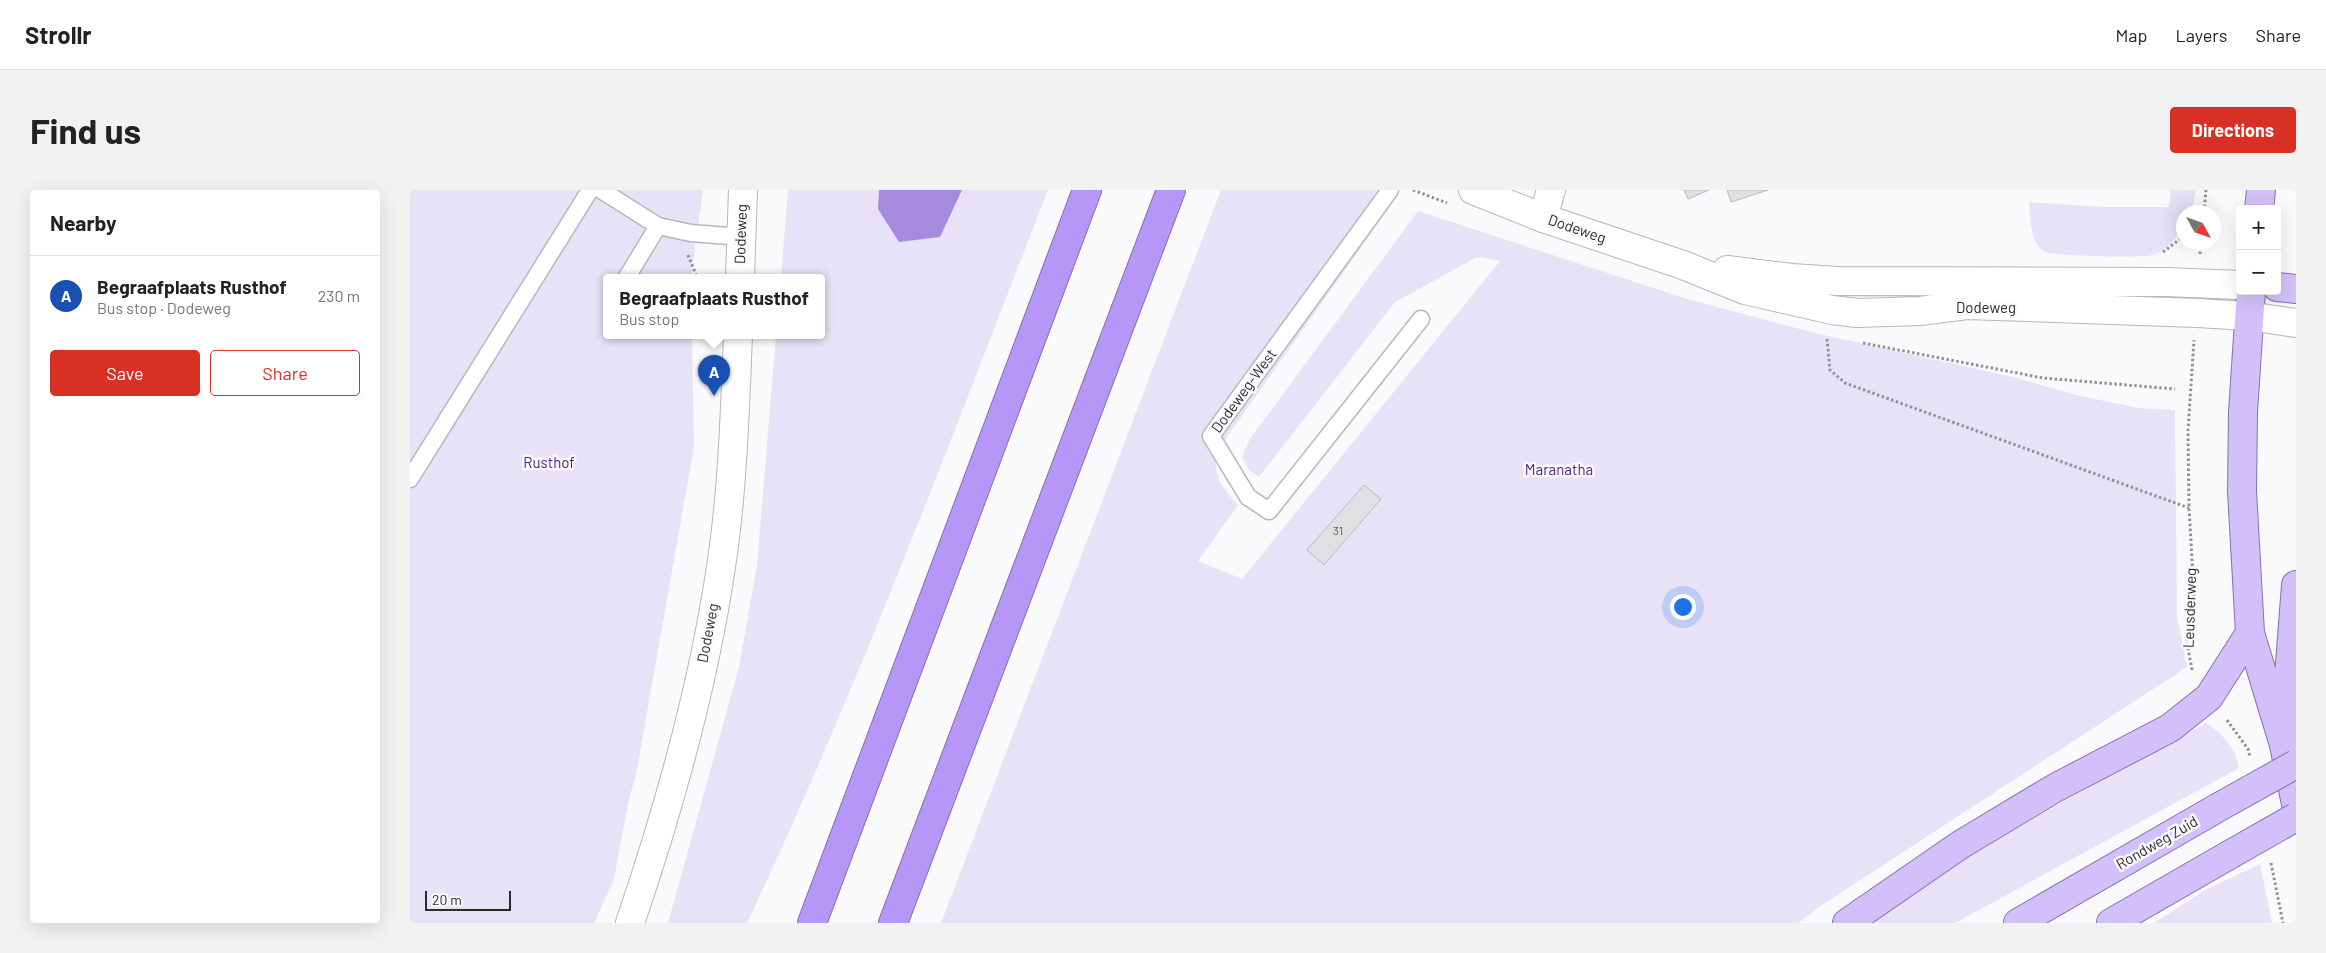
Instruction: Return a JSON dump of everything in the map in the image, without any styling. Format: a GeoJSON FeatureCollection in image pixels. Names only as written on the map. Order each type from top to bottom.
{"type":"FeatureCollection","features":[{"type":"Feature","properties":{"kind":"highway"},"geometry":{"type":"LineString","coordinates":[[812,923],[1088,190]]}},
{"type":"Feature","properties":{"kind":"highway"},"geometry":{"type":"LineString","coordinates":[[893,923],[1171,190]]}},
{"type":"Feature","properties":{"kind":"highway"},"geometry":{"type":"LineString","coordinates":[[801,923],[826,884]]}},
{"type":"Feature","properties":{"kind":"main road"},"geometry":{"type":"LineString","coordinates":[[2259,205],[2261,190]]}},
{"type":"Feature","properties":{"kind":"main road"},"geometry":{"type":"LineString","coordinates":[[2281,288],[2296,289]]}},
{"type":"Feature","properties":{"kind":"main road"},"geometry":{"type":"LineString","coordinates":[[2249,304],[2242,492],[2250,633],[2290,755]]}},
{"type":"Feature","properties":{"kind":"main road"},"geometry":{"type":"LineString","coordinates":[[2296,585],[2290,755],[2296,804]]}},
{"type":"Feature","properties":{"kind":"main road"},"geometry":{"type":"LineString","coordinates":[[1847,923],[1960,846],[2055,788],[2170,728],[2209,697],[2250,633]]}},
{"type":"Feature","properties":{"kind":"main road","name":"Rondweg Zuid"},"geometry":{"type":"LineString","coordinates":[[2018,923],[2219,807],[2290,755]]}},
{"type":"Feature","properties":{"kind":"main road"},"geometry":{"type":"LineString","coordinates":[[2111,923],[2296,817]]}},
{"type":"Feature","properties":{"kind":"street","name":"Dodeweg"},"geometry":{"type":"LineString","coordinates":[[740,274],[743,190]]}},
{"type":"Feature","properties":{"kind":"street","name":"Dodeweg"},"geometry":{"type":"LineString","coordinates":[[1472,190],[1543,218],[1683,265],[1745,290],[1795,303],[1849,312],[1920,311],[1967,305],[2197,313],[2249,304],[2296,323]]}},
{"type":"Feature","properties":{"kind":"street"},"geometry":{"type":"LineString","coordinates":[[1543,218],[1551,190]]}},
{"type":"Feature","properties":{"kind":"street","name":"Dodeweg"},"geometry":{"type":"LineString","coordinates":[[1683,265],[1792,278],[1838,281],[2236,285]]}},
{"type":"Feature","properties":{"kind":"street","name":"Dodeweg"},"geometry":{"type":"LineString","coordinates":[[630,923],[675,776],[701,672],[721,562],[738,339]]}},
{"type":"Feature","properties":{"kind":"lane"},"geometry":{"type":"LineString","coordinates":[[410,479],[590,190]]}},
{"type":"Feature","properties":{"kind":"lane"},"geometry":{"type":"LineString","coordinates":[[601,190],[658,226],[691,233],[742,237]]}},
{"type":"Feature","properties":{"kind":"lane","name":"Dodeweg-West"},"geometry":{"type":"LineString","coordinates":[[1390,190],[1210,436],[1248,497],[1269,511],[1421,319]]}},
{"type":"Feature","properties":{"kind":"lane"},"geometry":{"type":"LineString","coordinates":[[629,274],[658,226]]}},
{"type":"Feature","properties":{"kind":"path"},"geometry":{"type":"LineString","coordinates":[[2205,205],[2206,190]]}},
{"type":"Feature","properties":{"kind":"path"},"geometry":{"type":"LineString","coordinates":[[2200,283],[2201,250]]}},
{"type":"Feature","properties":{"kind":"path","name":"Leusderweg"},"geometry":{"type":"LineString","coordinates":[[2197,313],[2188,430],[2189,508],[2194,593],[2187,643],[2190,667],[2209,697],[2248,749],[2250,758]]}},
{"type":"Feature","properties":{"kind":"path"},"geometry":{"type":"LineString","coordinates":[[1836,338],[1827,336],[1830,370],[1845,383],[2189,508]]}},
{"type":"Feature","properties":{"kind":"path"},"geometry":{"type":"LineString","coordinates":[[1855,342],[2043,378],[2175,389]]}},
{"type":"Feature","properties":{"kind":"path"},"geometry":{"type":"LineString","coordinates":[[2270,861],[2283,923]]}},
{"type":"Feature","properties":{"kind":"green space","name":"Rusthof"},"geometry":{"type":"Polygon","coordinates":[[[410,190],[703,190],[691,274],[603,274],[603,339],[692,339],[694,447],[636,775],[629,799],[614,879],[594,923],[410,923],[410,190]]]}},
{"type":"Feature","properties":{"kind":"green space"},"geometry":{"type":"Polygon","coordinates":[[[788,190],[1048,190],[867,651],[747,923],[668,923],[739,667],[757,565],[776,339],[825,339],[825,274],[781,274],[788,190]]]}},
{"type":"Feature","properties":{"kind":"green space","name":"Maranatha"},"geometry":{"type":"Polygon","coordinates":[[[1221,190],[1375,190],[1396,198],[1217,451],[1217,475],[1227,492],[1238,505],[1198,561],[1242,579],[1500,261],[1477,257],[1395,302],[1259,477],[1249,470],[1242,457],[1250,439],[1418,211],[1687,299],[1815,333],[2013,377],[2076,395],[2139,408],[2175,410],[2177,616],[2187,667],[1825,903],[1798,923],[941,923],[1221,190]]]}},
{"type":"Feature","properties":{"kind":"green space"},"geometry":{"type":"Polygon","coordinates":[[[2171,190],[2196,190],[2193,205],[2176,205],[2176,238],[2157,253],[2146,256],[2080,255],[2045,252],[2040,248],[2034,237],[2029,202],[2103,207],[2169,207],[2171,190]]]}},
{"type":"Feature","properties":{"kind":"green space"},"geometry":{"type":"Polygon","coordinates":[[[2206,723],[2228,742],[2235,754],[2239,768],[1955,923],[1866,923],[1991,843],[2206,723]]]}},
{"type":"Feature","properties":{"kind":"green space"},"geometry":{"type":"Polygon","coordinates":[[[2260,864],[2272,923],[2154,923],[2207,889],[2260,864]]]}},
{"type":"Feature","properties":{"kind":"shaded area"},"geometry":{"type":"Polygon","coordinates":[[[879,190],[962,190],[940,237],[899,242],[878,209],[879,190]]]}},
{"type":"Feature","properties":{"kind":"building"},"geometry":{"type":"Polygon","coordinates":[[[1684,190],[1709,190],[1688,199],[1684,190]]]}},
{"type":"Feature","properties":{"kind":"building"},"geometry":{"type":"Polygon","coordinates":[[[1727,190],[1768,190],[1731,202],[1727,190]]]}},
{"type":"Feature","properties":{"kind":"building"},"geometry":{"type":"Polygon","coordinates":[[[1364,485],[1381,499],[1324,565],[1307,550],[1364,485]]]}},
{"type":"Feature","properties":{"kind":"place","name":"Begraafplaats Rusthof"},"geometry":{"type":"Point","coordinates":[714,396]}}]}
